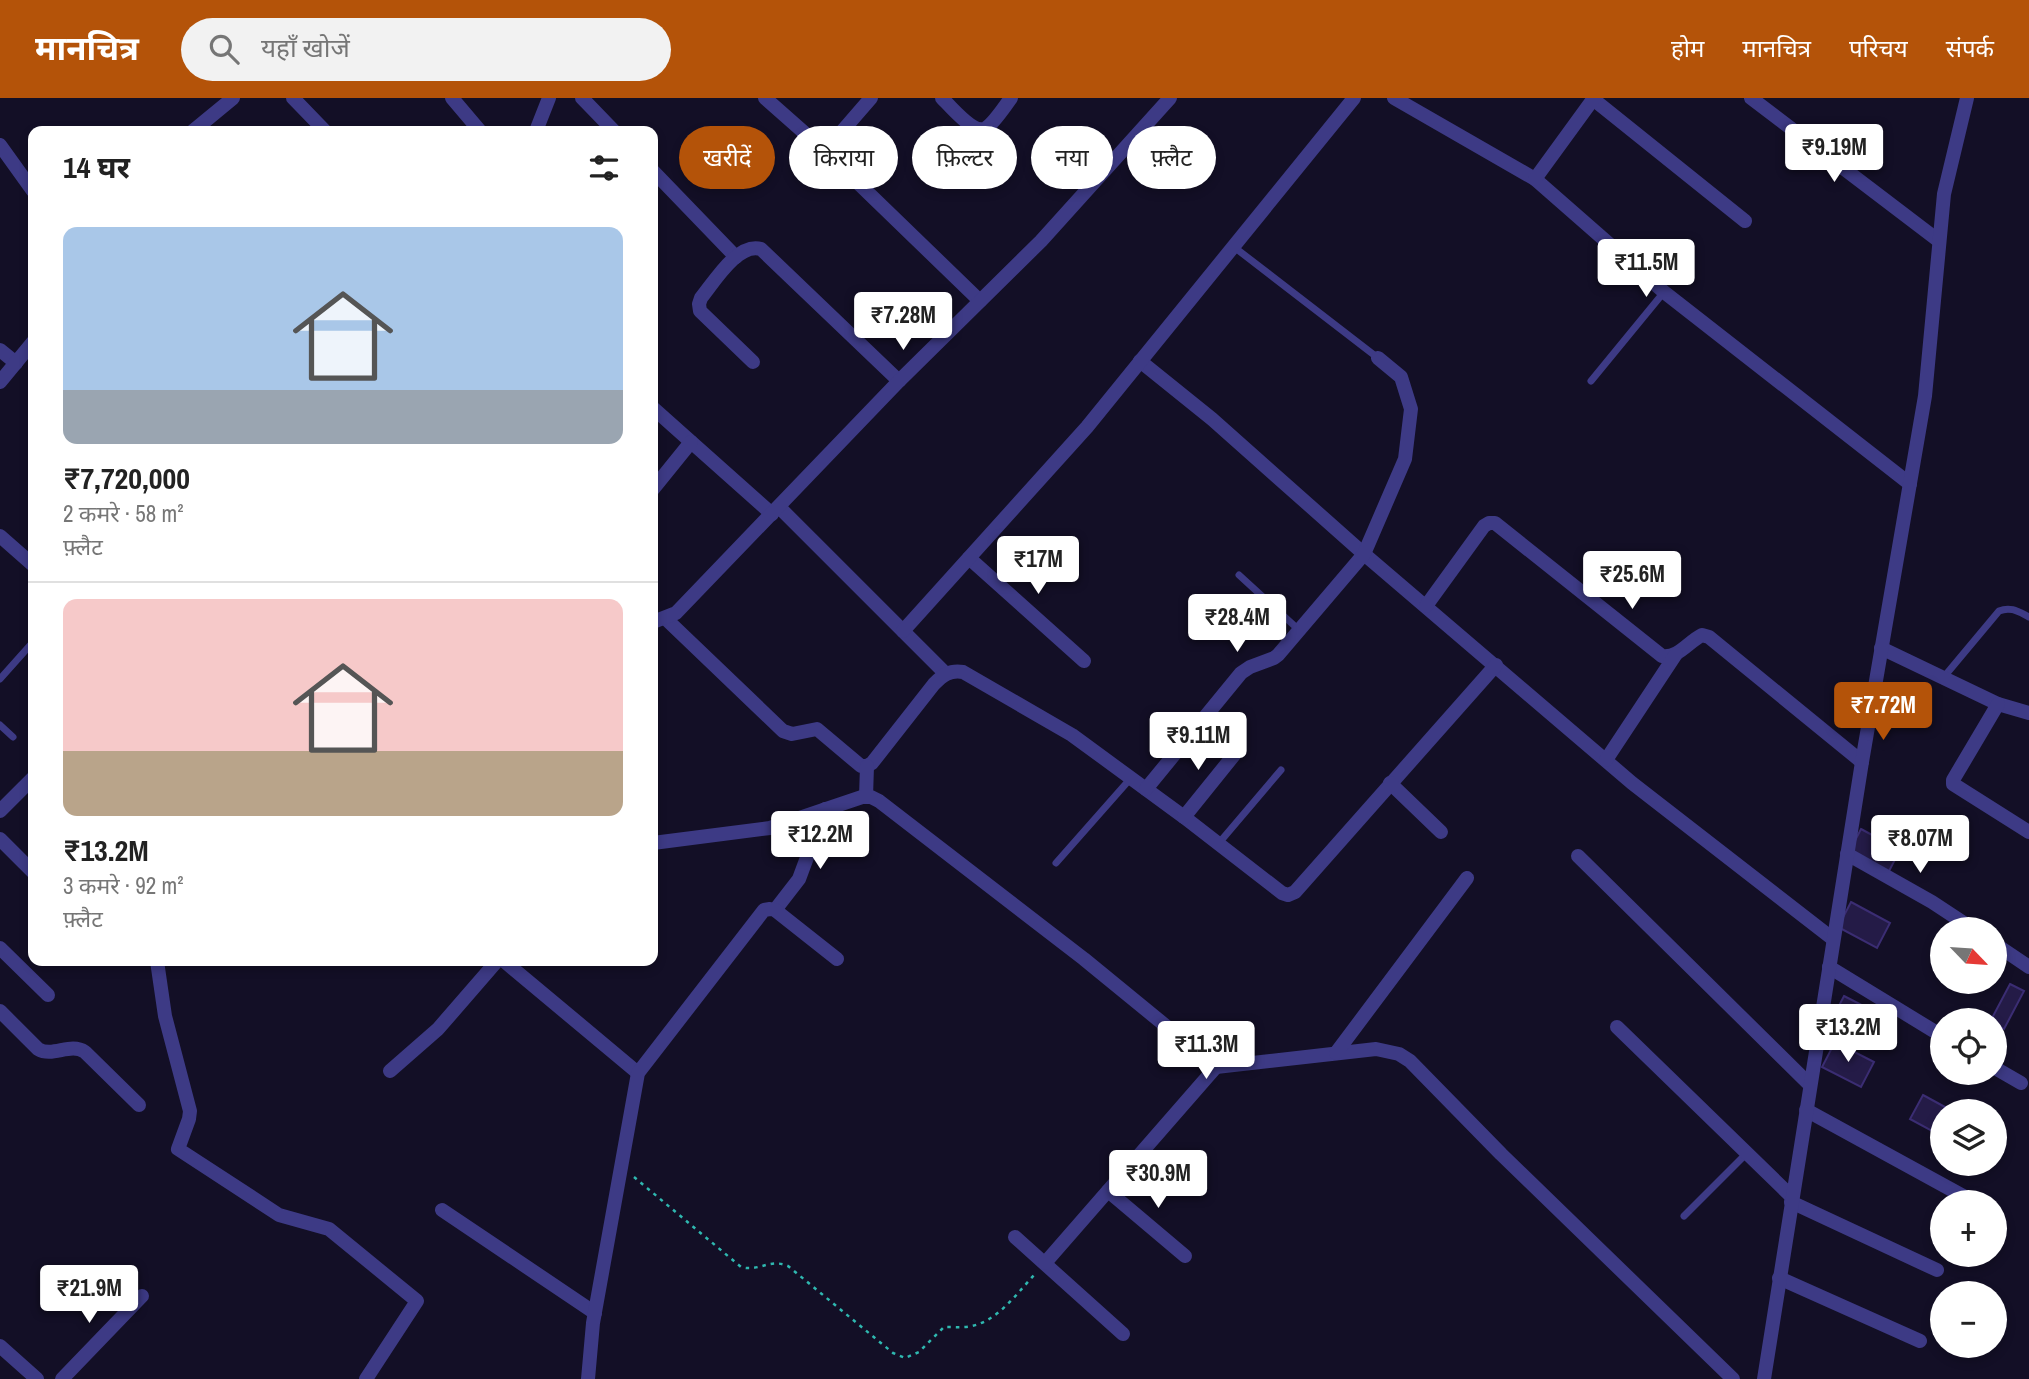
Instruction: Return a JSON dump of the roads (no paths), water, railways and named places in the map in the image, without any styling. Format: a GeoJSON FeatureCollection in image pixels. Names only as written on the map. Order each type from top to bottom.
{"type":"FeatureCollection","features":[{"type":"Feature","properties":{"kind":"street"},"geometry":{"type":"LineString","coordinates":[[199,126],[233,98]]}},
{"type":"Feature","properties":{"kind":"street"},"geometry":{"type":"LineString","coordinates":[[293,98],[320,126]]}},
{"type":"Feature","properties":{"kind":"street"},"geometry":{"type":"LineString","coordinates":[[452,98],[476,126]]}},
{"type":"Feature","properties":{"kind":"street"},"geometry":{"type":"LineString","coordinates":[[538,126],[549,98]]}},
{"type":"Feature","properties":{"kind":"street"},"geometry":{"type":"LineString","coordinates":[[582,98],[609,126]]}},
{"type":"Feature","properties":{"kind":"street"},"geometry":{"type":"LineString","coordinates":[[765,98],[796,126]]}},
{"type":"Feature","properties":{"kind":"street"},"geometry":{"type":"LineString","coordinates":[[847,126],[871,98]]}},
{"type":"Feature","properties":{"kind":"street"},"geometry":{"type":"LineString","coordinates":[[942,98],[972,127],[979,130],[986,128],[1011,98]]}},
{"type":"Feature","properties":{"kind":"street"},"geometry":{"type":"LineString","coordinates":[[1170,98],[1041,241],[899,381],[676,613],[659,620],[783,731],[792,734],[817,729],[861,766],[872,763],[945,673],[963,672],[1072,735],[1219,843],[1282,894],[1288,895],[1295,892],[1496,666]]}},
{"type":"Feature","properties":{"kind":"street"},"geometry":{"type":"LineString","coordinates":[[903,631],[1087,427],[1354,98]]}},
{"type":"Feature","properties":{"kind":"street"},"geometry":{"type":"LineString","coordinates":[[1394,98],[1535,179],[1664,292],[1910,484]]}},
{"type":"Feature","properties":{"kind":"street"},"geometry":{"type":"LineString","coordinates":[[1751,98],[1939,241]]}},
{"type":"Feature","properties":{"kind":"street"},"geometry":{"type":"LineString","coordinates":[[1764,1379],[1861,762],[1925,396],[1944,194],[1968,98]]}},
{"type":"Feature","properties":{"kind":"street"},"geometry":{"type":"LineString","coordinates":[[1535,179],[1593,99],[1745,221]]}},
{"type":"Feature","properties":{"kind":"street"},"geometry":{"type":"LineString","coordinates":[[0,145],[28,184]]}},
{"type":"Feature","properties":{"kind":"street"},"geometry":{"type":"LineString","coordinates":[[658,176],[736,257]]}},
{"type":"Feature","properties":{"kind":"street"},"geometry":{"type":"LineString","coordinates":[[863,189],[979,301]]}},
{"type":"Feature","properties":{"kind":"street"},"geometry":{"type":"LineString","coordinates":[[753,362],[700,311],[699,304],[701,298],[736,257],[754,247],[761,249],[899,381]]}},
{"type":"Feature","properties":{"kind":"street"},"geometry":{"type":"LineString","coordinates":[[0,382],[28,348]]}},
{"type":"Feature","properties":{"kind":"street"},"geometry":{"type":"LineString","coordinates":[[0,350],[16,363]]}},
{"type":"Feature","properties":{"kind":"street"},"geometry":{"type":"LineString","coordinates":[[1146,789],[1241,673],[1274,658],[1364,554],[1405,459],[1411,409],[1401,377],[1378,358]]}},
{"type":"Feature","properties":{"kind":"street"},"geometry":{"type":"LineString","coordinates":[[1140,361],[1212,419],[1364,554],[1632,783],[1833,939]]}},
{"type":"Feature","properties":{"kind":"street"},"geometry":{"type":"LineString","coordinates":[[658,412],[775,511],[945,673]]}},
{"type":"Feature","properties":{"kind":"street"},"geometry":{"type":"LineString","coordinates":[[658,483],[691,442]]}},
{"type":"Feature","properties":{"kind":"street"},"geometry":{"type":"LineString","coordinates":[[1426,606],[1484,526],[1495,523],[1662,656],[1676,654],[1702,635],[1709,637],[1861,762]]}},
{"type":"Feature","properties":{"kind":"street"},"geometry":{"type":"LineString","coordinates":[[0,536],[28,561]]}},
{"type":"Feature","properties":{"kind":"street"},"geometry":{"type":"LineString","coordinates":[[969,558],[1084,661]]}},
{"type":"Feature","properties":{"kind":"street"},"geometry":{"type":"LineString","coordinates":[[1881,648],[1998,704],[2029,713]]}},
{"type":"Feature","properties":{"kind":"street"},"geometry":{"type":"LineString","coordinates":[[1606,761],[1676,654]]}},
{"type":"Feature","properties":{"kind":"street"},"geometry":{"type":"LineString","coordinates":[[1998,704],[1953,780],[2029,832]]}},
{"type":"Feature","properties":{"kind":"street"},"geometry":{"type":"LineString","coordinates":[[1184,817],[1238,750]]}},
{"type":"Feature","properties":{"kind":"street"},"geometry":{"type":"LineString","coordinates":[[866,797],[867,766]]}},
{"type":"Feature","properties":{"kind":"street"},"geometry":{"type":"LineString","coordinates":[[0,811],[28,783]]}},
{"type":"Feature","properties":{"kind":"street"},"geometry":{"type":"LineString","coordinates":[[1390,783],[1441,832]]}},
{"type":"Feature","properties":{"kind":"street"},"geometry":{"type":"LineString","coordinates":[[658,842],[770,828],[866,797],[879,801],[1084,959],[1216,1067]]}},
{"type":"Feature","properties":{"kind":"street"},"geometry":{"type":"LineString","coordinates":[[775,910],[799,879],[825,810]]}},
{"type":"Feature","properties":{"kind":"street"},"geometry":{"type":"LineString","coordinates":[[0,839],[28,867]]}},
{"type":"Feature","properties":{"kind":"street"},"geometry":{"type":"LineString","coordinates":[[1847,854],[1955,917]]}},
{"type":"Feature","properties":{"kind":"street"},"geometry":{"type":"LineString","coordinates":[[1577,856],[1810,1085]]}},
{"type":"Feature","properties":{"kind":"street"},"geometry":{"type":"LineString","coordinates":[[1336,1053],[1467,878]]}},
{"type":"Feature","properties":{"kind":"street"},"geometry":{"type":"LineString","coordinates":[[589,1379],[595,1312],[638,1073],[764,910],[775,910],[836,959]]}},
{"type":"Feature","properties":{"kind":"street"},"geometry":{"type":"LineString","coordinates":[[0,948],[48,995]]}},
{"type":"Feature","properties":{"kind":"street"},"geometry":{"type":"LineString","coordinates":[[2007,952],[2029,967]]}},
{"type":"Feature","properties":{"kind":"street"},"geometry":{"type":"LineString","coordinates":[[158,966],[165,1016],[190,1111],[178,1149],[279,1215],[329,1229],[417,1301],[366,1379]]}},
{"type":"Feature","properties":{"kind":"street"},"geometry":{"type":"LineString","coordinates":[[390,1071],[433,1034],[493,966]]}},
{"type":"Feature","properties":{"kind":"street"},"geometry":{"type":"LineString","coordinates":[[510,966],[638,1073]]}},
{"type":"Feature","properties":{"kind":"street"},"geometry":{"type":"LineString","coordinates":[[1829,967],[1930,1029]]}},
{"type":"Feature","properties":{"kind":"street"},"geometry":{"type":"LineString","coordinates":[[0,1011],[43,1052],[72,1048],[85,1052],[139,1105]]}},
{"type":"Feature","properties":{"kind":"street"},"geometry":{"type":"LineString","coordinates":[[1617,1027],[1792,1199],[1937,1270]]}},
{"type":"Feature","properties":{"kind":"street"},"geometry":{"type":"LineString","coordinates":[[1045,1263],[1216,1067],[1387,1049],[1410,1061],[1501,1154],[1733,1379]]}},
{"type":"Feature","properties":{"kind":"street"},"geometry":{"type":"LineString","coordinates":[[2007,1075],[2021,1083]]}},
{"type":"Feature","properties":{"kind":"street"},"geometry":{"type":"LineString","coordinates":[[1806,1110],[1952,1190]]}},
{"type":"Feature","properties":{"kind":"street"},"geometry":{"type":"LineString","coordinates":[[1108,1191],[1185,1256]]}},
{"type":"Feature","properties":{"kind":"street"},"geometry":{"type":"LineString","coordinates":[[442,1210],[595,1312]]}},
{"type":"Feature","properties":{"kind":"street"},"geometry":{"type":"LineString","coordinates":[[1015,1237],[1123,1334]]}},
{"type":"Feature","properties":{"kind":"street"},"geometry":{"type":"LineString","coordinates":[[1779,1278],[1920,1341]]}},
{"type":"Feature","properties":{"kind":"street"},"geometry":{"type":"LineString","coordinates":[[62,1379],[142,1296]]}},
{"type":"Feature","properties":{"kind":"street"},"geometry":{"type":"LineString","coordinates":[[0,1346],[37,1379]]}},
{"type":"Feature","properties":{"kind":"lane"},"geometry":{"type":"LineString","coordinates":[[1234,247],[1378,358]]}},
{"type":"Feature","properties":{"kind":"lane"},"geometry":{"type":"LineString","coordinates":[[1591,382],[1664,292]]}},
{"type":"Feature","properties":{"kind":"lane"},"geometry":{"type":"LineString","coordinates":[[1239,575],[1299,631]]}},
{"type":"Feature","properties":{"kind":"lane"},"geometry":{"type":"LineString","coordinates":[[1943,678],[1999,611],[2014,609],[2029,617]]}},
{"type":"Feature","properties":{"kind":"lane"},"geometry":{"type":"LineString","coordinates":[[0,679],[28,648]]}},
{"type":"Feature","properties":{"kind":"lane"},"geometry":{"type":"LineString","coordinates":[[0,725],[13,737]]}},
{"type":"Feature","properties":{"kind":"lane"},"geometry":{"type":"LineString","coordinates":[[1219,843],[1281,771]]}},
{"type":"Feature","properties":{"kind":"lane"},"geometry":{"type":"LineString","coordinates":[[1056,863],[1131,778]]}},
{"type":"Feature","properties":{"kind":"lane"},"geometry":{"type":"LineString","coordinates":[[1685,1216],[1747,1153]]}}]}
